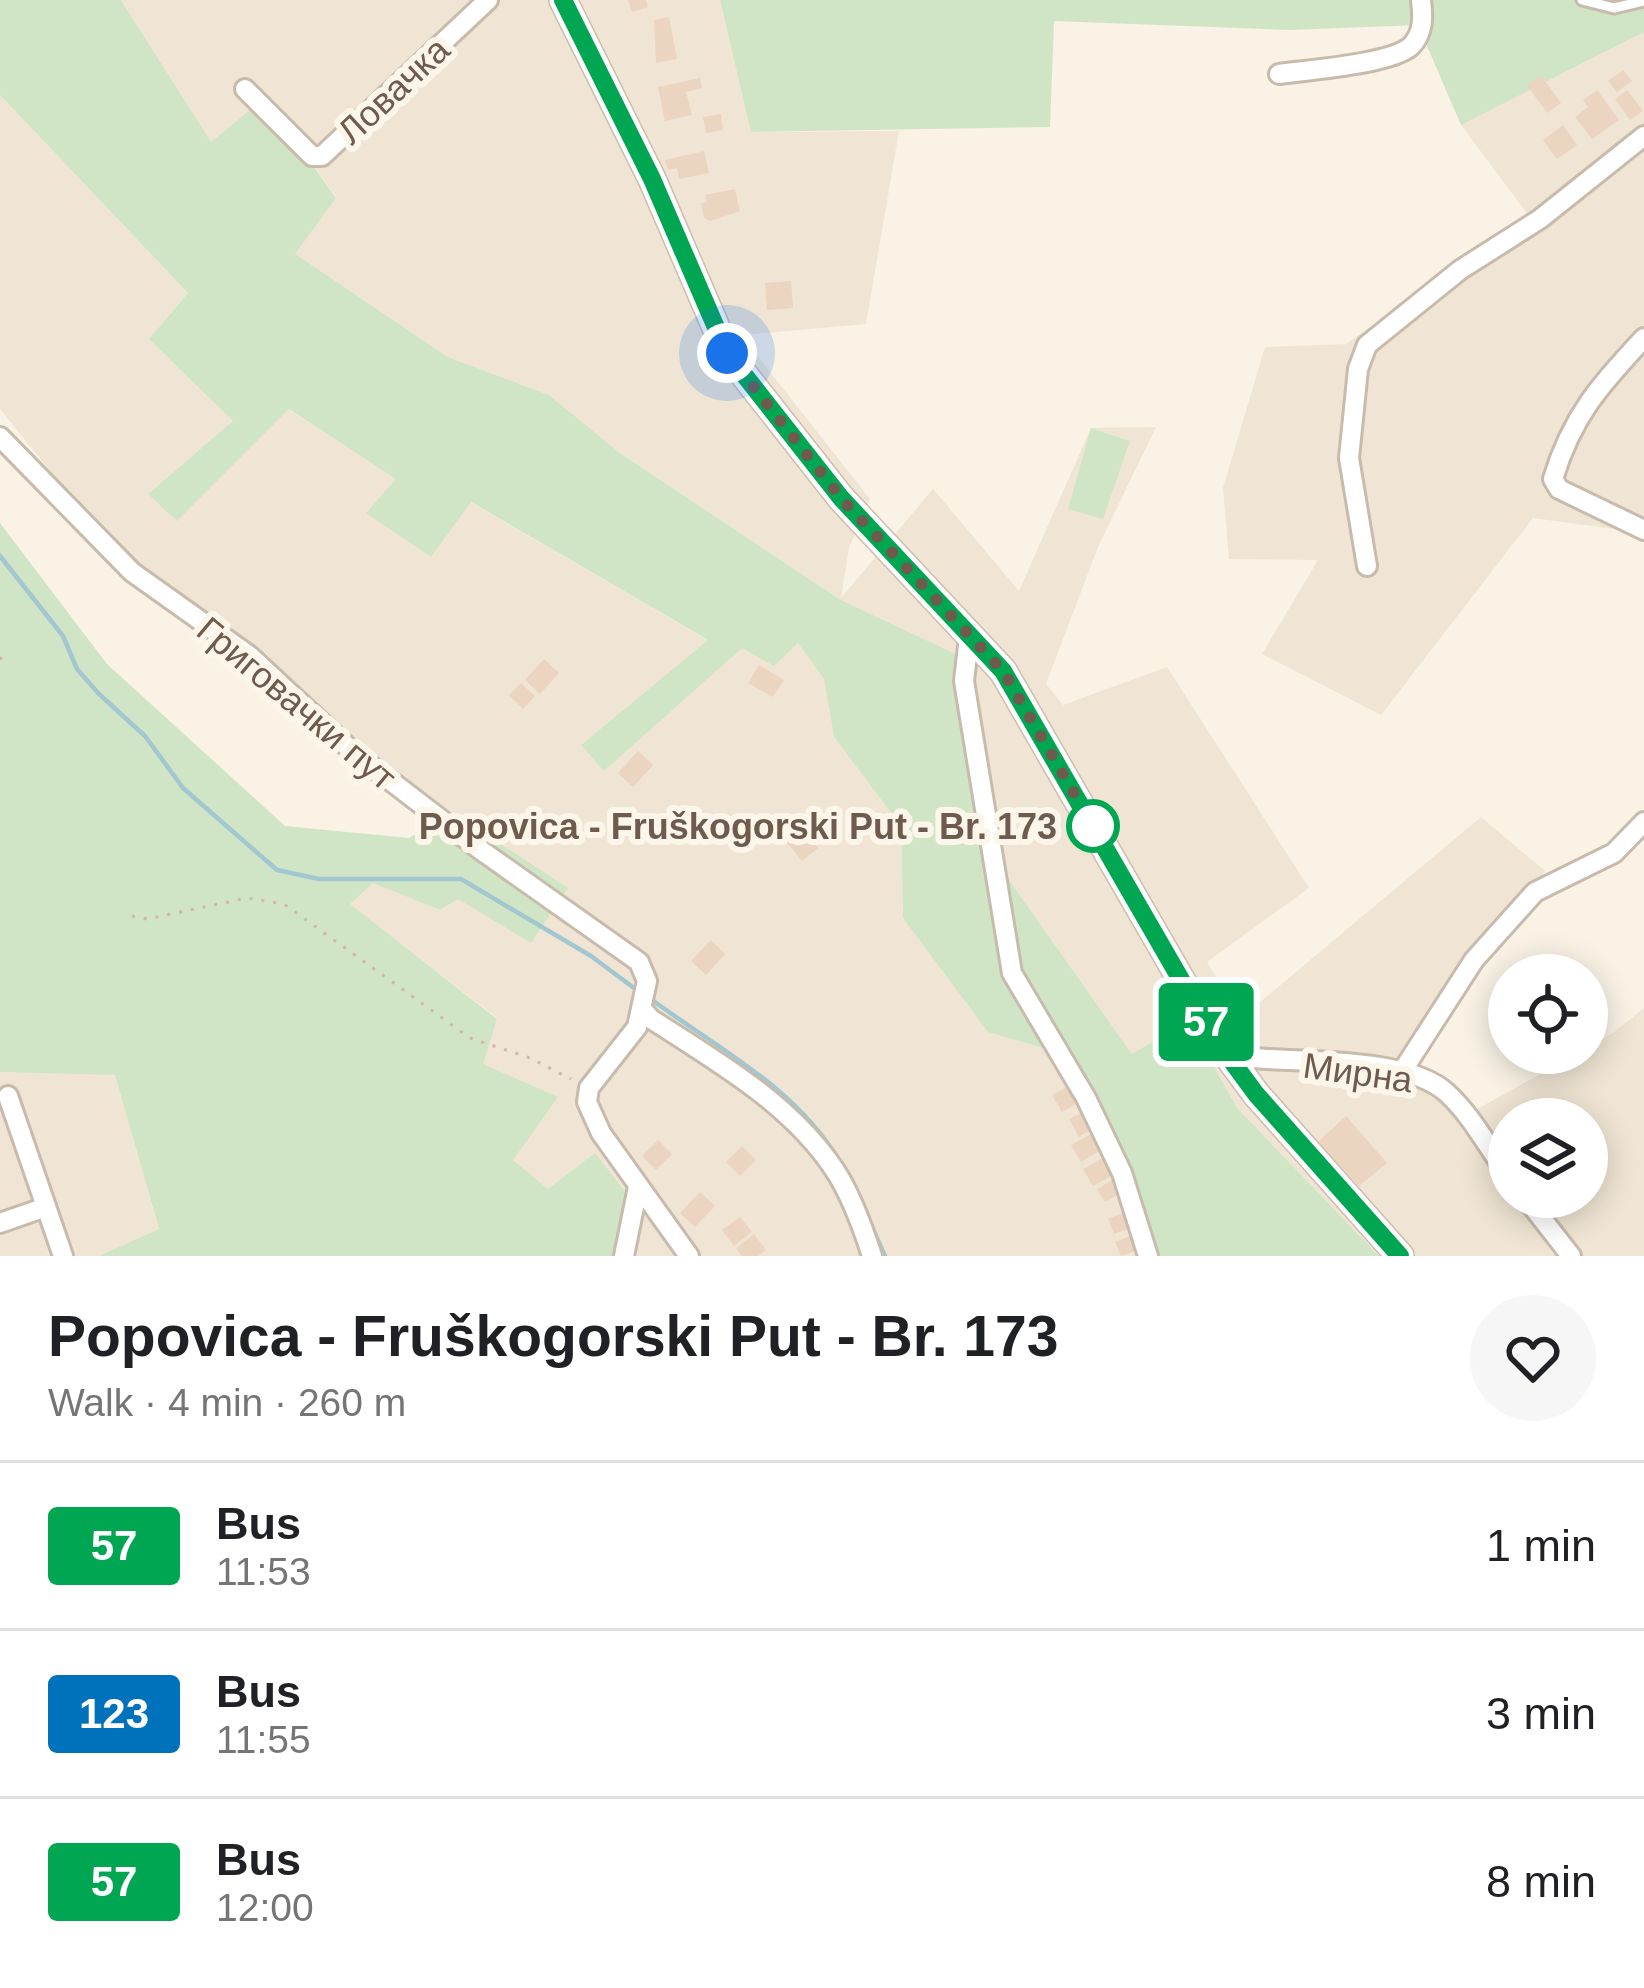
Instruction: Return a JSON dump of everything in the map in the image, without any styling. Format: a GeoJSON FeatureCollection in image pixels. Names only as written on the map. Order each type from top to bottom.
{"type":"FeatureCollection","features":[{"type":"Feature","properties":{"kind":"street","name":"Ловачка"},"geometry":{"type":"LineString","coordinates":[[245,89],[312,156],[322,157],[488,0]]}},
{"type":"Feature","properties":{"kind":"street"},"geometry":{"type":"LineString","coordinates":[[563,0],[652,179],[727,353],[841,498],[1003,671],[1234,1065],[1400,1256]]}},
{"type":"Feature","properties":{"kind":"street"},"geometry":{"type":"LineString","coordinates":[[1279,74],[1402,52],[1421,32],[1421,0]]}},
{"type":"Feature","properties":{"kind":"street"},"geometry":{"type":"LineString","coordinates":[[1367,566],[1349,458],[1358,369],[1367,346],[1460,270],[1540,219],[1644,136]]}},
{"type":"Feature","properties":{"kind":"street"},"geometry":{"type":"LineString","coordinates":[[1644,338],[1589,398],[1573,424],[1553,479],[1559,489],[1644,530]]}},
{"type":"Feature","properties":{"kind":"street","name":"Григовачки пут"},"geometry":{"type":"LineString","coordinates":[[0,436],[132,572],[250,656],[371,766],[639,962],[647,981],[637,1027],[589,1088]]}},
{"type":"Feature","properties":{"kind":"street"},"geometry":{"type":"LineString","coordinates":[[968,637],[964,681],[1012,973],[1086,1098],[1122,1173],[1148,1256]]}},
{"type":"Feature","properties":{"kind":"street"},"geometry":{"type":"LineString","coordinates":[[1402,1070],[1474,960],[1535,892],[1614,853],[1644,822]]}},
{"type":"Feature","properties":{"kind":"street"},"geometry":{"type":"LineString","coordinates":[[642,1009],[755,1089],[797,1127],[835,1169],[872,1256]]}},
{"type":"Feature","properties":{"kind":"street","name":"Мирна"},"geometry":{"type":"LineString","coordinates":[[1234,1065],[1254,1058],[1402,1070],[1442,1088],[1468,1114],[1488,1144]]}},
{"type":"Feature","properties":{"kind":"street"},"geometry":{"type":"LineString","coordinates":[[589,1088],[587,1102],[601,1133],[689,1256]]}},
{"type":"Feature","properties":{"kind":"street"},"geometry":{"type":"LineString","coordinates":[[8,1096],[63,1256]]}},
{"type":"Feature","properties":{"kind":"street"},"geometry":{"type":"LineString","coordinates":[[624,1256],[638,1187]]}},
{"type":"Feature","properties":{"kind":"street"},"geometry":{"type":"LineString","coordinates":[[0,1223],[46,1207]]}},
{"type":"Feature","properties":{"kind":"street"},"geometry":{"type":"LineString","coordinates":[[1541,1218],[1571,1256]]}},
{"type":"Feature","properties":{"kind":"lane"},"geometry":{"type":"LineString","coordinates":[[1582,0],[1615,8],[1644,1]]}},
{"type":"Feature","properties":{"kind":"path"},"geometry":{"type":"LineString","coordinates":[[132,916],[147,919],[248,898],[284,904],[470,1038],[530,1058],[589,1088]]}},
{"type":"Feature","properties":{"kind":"shaded area"},"geometry":{"type":"Polygon","coordinates":[[[121,0],[720,0],[752,132],[899,131],[866,324],[741,335],[870,499],[849,548],[841,598],[933,489],[1019,591],[1091,428],[1156,427],[1098,547],[1046,684],[1063,705],[1167,667],[1309,888],[1207,962],[1224,990],[1184,1023],[1133,1055],[983,843],[958,655],[841,600],[620,453],[549,395],[448,357],[294,254],[336,197],[266,99],[211,143],[121,0]]]}},
{"type":"Feature","properties":{"kind":"shaded area"},"geometry":{"type":"Polygon","coordinates":[[[1644,32],[1644,533],[1533,518],[1381,715],[1262,654],[1318,560],[1229,559],[1223,488],[1265,347],[1346,344],[1529,216],[1461,125],[1644,32]]]}},
{"type":"Feature","properties":{"kind":"shaded area"},"geometry":{"type":"Polygon","coordinates":[[[0,95],[188,293],[149,339],[234,421],[149,493],[176,520],[288,409],[397,479],[430,556],[470,502],[709,641],[581,745],[743,647],[798,642],[824,679],[834,737],[901,826],[903,919],[1071,1056],[1135,1183],[1153,1256],[622,1256],[595,1154],[548,1189],[512,1160],[482,1064],[497,1018],[349,904],[373,882],[440,910],[458,898],[568,888],[361,752],[242,643],[136,563],[55,477],[0,409],[0,95]]]}},
{"type":"Feature","properties":{"kind":"shaded area"},"geometry":{"type":"Polygon","coordinates":[[[1481,817],[1545,871],[1399,1061],[1470,1113],[1488,1103],[1488,1218],[1608,1218],[1608,1098],[1497,1098],[1540,1074],[1608,1074],[1608,1036],[1644,1008],[1644,1256],[1379,1256],[1236,1108],[1204,1049],[1481,817]]]}},
{"type":"Feature","properties":{"kind":"shaded area"},"geometry":{"type":"Polygon","coordinates":[[[0,1072],[115,1074],[159,1230],[99,1256],[0,1256],[0,1072]]]}},
{"type":"Feature","properties":{"kind":"green space"},"geometry":{"type":"Polygon","coordinates":[[[0,0],[121,0],[211,142],[265,98],[336,198],[295,254],[448,357],[549,395],[620,453],[841,600],[958,655],[983,843],[1132,1054],[1184,1023],[1237,1108],[1379,1256],[1153,1256],[1135,1183],[1071,1056],[988,1032],[903,918],[901,826],[834,737],[824,679],[798,643],[774,666],[742,648],[604,771],[581,745],[708,640],[471,502],[431,557],[366,513],[396,479],[289,409],[177,521],[148,494],[233,421],[149,339],[188,293],[0,95],[0,0]]]}},
{"type":"Feature","properties":{"kind":"green space"},"geometry":{"type":"Polygon","coordinates":[[[720,0],[1644,0],[1644,32],[1461,125],[1418,25],[1291,30],[1054,21],[1050,127],[751,132],[720,0]]]}},
{"type":"Feature","properties":{"kind":"green space"},"geometry":{"type":"Polygon","coordinates":[[[1091,428],[1130,441],[1103,519],[1068,509],[1091,428]]]}},
{"type":"Feature","properties":{"kind":"green space"},"geometry":{"type":"Polygon","coordinates":[[[0,523],[107,664],[285,826],[409,838],[437,821],[463,819],[568,888],[531,943],[458,899],[440,910],[373,883],[350,904],[497,1019],[483,1064],[558,1097],[513,1160],[548,1189],[595,1153],[631,1199],[622,1256],[99,1256],[159,1229],[115,1075],[0,1072],[0,523]]]}},
{"type":"Feature","properties":{"kind":"building"},"geometry":{"type":"Polygon","coordinates":[[[628,0],[646,0],[648,7],[632,12],[628,0]]]}},
{"type":"Feature","properties":{"kind":"building"},"geometry":{"type":"Polygon","coordinates":[[[669,17],[677,59],[656,63],[654,20],[669,17]]]}},
{"type":"Feature","properties":{"kind":"building"},"geometry":{"type":"Polygon","coordinates":[[[1623,70],[1632,81],[1617,92],[1608,81],[1623,70]]]}},
{"type":"Feature","properties":{"kind":"building"},"geometry":{"type":"Polygon","coordinates":[[[1541,75],[1561,103],[1547,113],[1527,85],[1541,75]]]}},
{"type":"Feature","properties":{"kind":"building"},"geometry":{"type":"Polygon","coordinates":[[[700,78],[702,88],[686,92],[692,115],[665,121],[658,87],[700,78]]]}},
{"type":"Feature","properties":{"kind":"building"},"geometry":{"type":"Polygon","coordinates":[[[1597,90],[1619,120],[1592,139],[1575,117],[1588,107],[1583,100],[1597,90]]]}},
{"type":"Feature","properties":{"kind":"building"},"geometry":{"type":"Polygon","coordinates":[[[1627,90],[1643,111],[1630,120],[1615,99],[1627,90]]]}},
{"type":"Feature","properties":{"kind":"building"},"geometry":{"type":"Polygon","coordinates":[[[721,114],[723,130],[706,133],[703,117],[721,114]]]}},
{"type":"Feature","properties":{"kind":"building"},"geometry":{"type":"Polygon","coordinates":[[[1563,125],[1577,145],[1557,159],[1543,140],[1563,125]]]}},
{"type":"Feature","properties":{"kind":"building"},"geometry":{"type":"Polygon","coordinates":[[[704,151],[709,173],[679,179],[677,168],[668,170],[665,160],[704,151]]]}},
{"type":"Feature","properties":{"kind":"building"},"geometry":{"type":"Polygon","coordinates":[[[735,189],[740,211],[710,221],[704,218],[701,203],[707,202],[705,195],[735,189]]]}},
{"type":"Feature","properties":{"kind":"building"},"geometry":{"type":"Polygon","coordinates":[[[791,281],[793,308],[767,310],[765,283],[791,281]]]}},
{"type":"Feature","properties":{"kind":"building"},"geometry":{"type":"Polygon","coordinates":[[[544,659],[559,673],[540,694],[525,680],[544,659]]]}},
{"type":"Feature","properties":{"kind":"building"},"geometry":{"type":"Polygon","coordinates":[[[759,665],[784,680],[773,697],[748,683],[759,665]]]}},
{"type":"Feature","properties":{"kind":"building"},"geometry":{"type":"Polygon","coordinates":[[[521,683],[535,696],[523,709],[509,695],[521,683]]]}},
{"type":"Feature","properties":{"kind":"building"},"geometry":{"type":"Polygon","coordinates":[[[638,751],[653,765],[633,787],[618,773],[638,751]]]}},
{"type":"Feature","properties":{"kind":"building"},"geometry":{"type":"Polygon","coordinates":[[[800,826],[818,848],[802,861],[784,839],[800,826]]]}},
{"type":"Feature","properties":{"kind":"building"},"geometry":{"type":"Polygon","coordinates":[[[711,940],[725,954],[706,975],[691,961],[711,940]]]}},
{"type":"Feature","properties":{"kind":"building"},"geometry":{"type":"Polygon","coordinates":[[[1072,1084],[1082,1101],[1062,1112],[1052,1095],[1072,1084]]]}},
{"type":"Feature","properties":{"kind":"building"},"geometry":{"type":"Polygon","coordinates":[[[1083,1112],[1092,1129],[1079,1137],[1069,1119],[1083,1112]]]}},
{"type":"Feature","properties":{"kind":"building"},"geometry":{"type":"Polygon","coordinates":[[[1346,1116],[1387,1163],[1359,1186],[1318,1142],[1346,1116]]]}},
{"type":"Feature","properties":{"kind":"building"},"geometry":{"type":"Polygon","coordinates":[[[1091,1134],[1100,1151],[1081,1162],[1071,1145],[1091,1134]]]}},
{"type":"Feature","properties":{"kind":"building"},"geometry":{"type":"Polygon","coordinates":[[[658,1140],[672,1154],[656,1170],[642,1156],[658,1140]]]}},
{"type":"Feature","properties":{"kind":"building"},"geometry":{"type":"Polygon","coordinates":[[[742,1146],[756,1160],[740,1176],[726,1162],[742,1146]]]}},
{"type":"Feature","properties":{"kind":"building"},"geometry":{"type":"Polygon","coordinates":[[[1103,1158],[1113,1175],[1093,1186],[1083,1169],[1103,1158]]]}},
{"type":"Feature","properties":{"kind":"building"},"geometry":{"type":"Polygon","coordinates":[[[1114,1179],[1122,1192],[1105,1202],[1097,1189],[1114,1179]]]}},
{"type":"Feature","properties":{"kind":"building"},"geometry":{"type":"Polygon","coordinates":[[[700,1192],[715,1206],[695,1227],[680,1213],[700,1192]]]}},
{"type":"Feature","properties":{"kind":"building"},"geometry":{"type":"Polygon","coordinates":[[[1128,1211],[1134,1227],[1114,1234],[1108,1219],[1128,1211]]]}},
{"type":"Feature","properties":{"kind":"building"},"geometry":{"type":"Polygon","coordinates":[[[740,1217],[752,1232],[734,1246],[722,1230],[740,1217]]]}},
{"type":"Feature","properties":{"kind":"building"},"geometry":{"type":"Polygon","coordinates":[[[754,1234],[766,1250],[758,1256],[742,1256],[736,1248],[754,1234]]]}},
{"type":"Feature","properties":{"kind":"building"},"geometry":{"type":"Polygon","coordinates":[[[1136,1234],[1141,1249],[1121,1256],[1115,1242],[1136,1234]]]}},
{"type":"Feature","properties":{"kind":"waterway"},"geometry":{"type":"LineString","coordinates":[[0,556],[63,636],[77,669],[99,694],[145,736],[183,788],[277,870],[319,879],[461,879],[591,956],[638,991]]}},
{"type":"Feature","properties":{"kind":"waterway"},"geometry":{"type":"LineString","coordinates":[[648,997],[776,1089],[820,1133],[838,1159]]}},
{"type":"Feature","properties":{"kind":"waterway"},"geometry":{"type":"LineString","coordinates":[[853,1185],[885,1256]]}},
{"type":"Feature","properties":{"kind":"bus line","name":"57"},"geometry":{"type":"LineString","coordinates":[[563,0],[652,179],[727,353],[841,498],[1003,671],[1214,1037],[1256,1094],[1400,1256]]}},
{"type":"Feature","properties":{"kind":"place","name":"Popovica - Fruškogorski Put - Br. 173"},"geometry":{"type":"Point","coordinates":[1093,826]}},
{"type":"Feature","properties":{"kind":"route"},"geometry":{"type":"LineString","coordinates":[[727,353],[841,498],[1003,671],[1096,831],[1093,826]]}}]}
